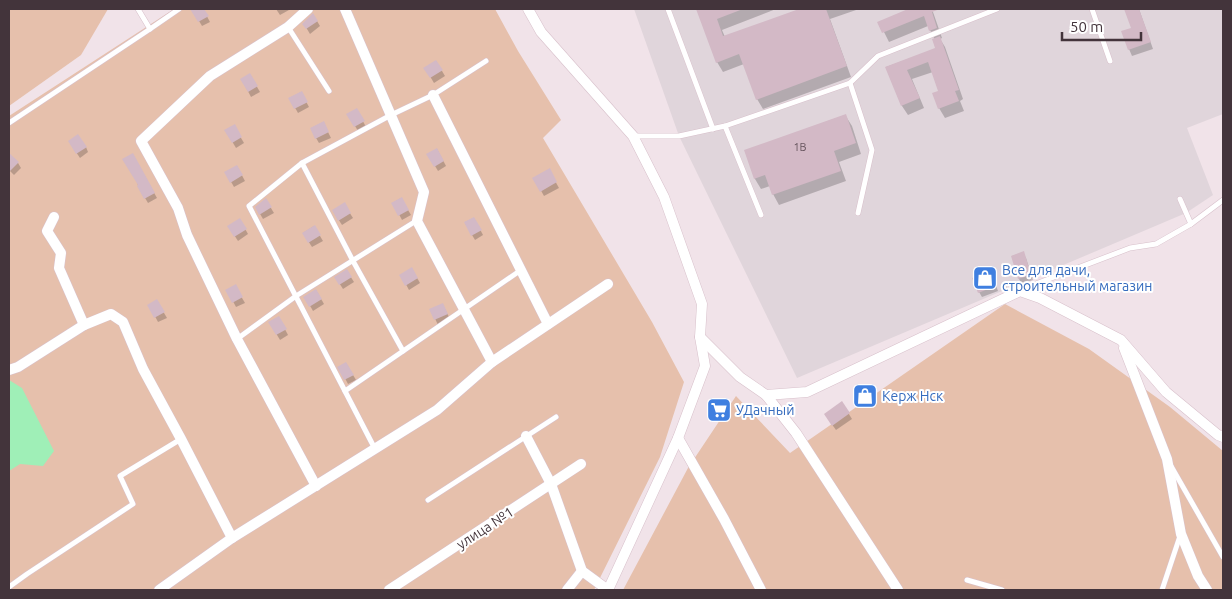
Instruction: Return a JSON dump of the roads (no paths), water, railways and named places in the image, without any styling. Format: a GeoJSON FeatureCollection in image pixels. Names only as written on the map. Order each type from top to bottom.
{"type":"FeatureCollection","features":[{"type":"Feature","properties":{"kind":"street"},"geometry":{"type":"LineString","coordinates":[[308,9],[288,26],[210,76],[141,141],[178,208],[187,236],[237,340],[316,486]]}},
{"type":"Feature","properties":{"kind":"street"},"geometry":{"type":"LineString","coordinates":[[346,9],[424,192],[417,221],[492,362]]}},
{"type":"Feature","properties":{"kind":"street"},"geometry":{"type":"LineString","coordinates":[[526,436],[551,484],[582,571],[608,590],[678,438],[705,366],[700,337],[702,304],[664,197],[633,136],[541,32],[528,9]]}},
{"type":"Feature","properties":{"kind":"street"},"geometry":{"type":"LineString","coordinates":[[433,95],[548,324]]}},
{"type":"Feature","properties":{"kind":"street"},"geometry":{"type":"LineString","coordinates":[[54,217],[47,230],[61,253],[59,268],[84,325]]}},
{"type":"Feature","properties":{"kind":"street"},"geometry":{"type":"LineString","coordinates":[[159,590],[232,538],[437,410],[492,362],[608,284]]}},
{"type":"Feature","properties":{"kind":"street"},"geometry":{"type":"LineString","coordinates":[[766,395],[807,392],[1020,290],[1040,298],[1121,340],[1166,392],[1218,435],[1223,437]]}},
{"type":"Feature","properties":{"kind":"street"},"geometry":{"type":"LineString","coordinates":[[9,370],[18,367],[84,325],[110,314],[123,322],[143,369],[232,538]]}},
{"type":"Feature","properties":{"kind":"street"},"geometry":{"type":"LineString","coordinates":[[700,337],[740,377],[766,395],[796,433],[898,590]]}},
{"type":"Feature","properties":{"kind":"street"},"geometry":{"type":"LineString","coordinates":[[1121,340],[1167,459],[1181,534],[1198,576],[1207,590]]}},
{"type":"Feature","properties":{"kind":"street"},"geometry":{"type":"LineString","coordinates":[[678,438],[724,519],[761,590]]}},
{"type":"Feature","properties":{"kind":"street","name":"улица №1"},"geometry":{"type":"LineString","coordinates":[[389,590],[581,464]]}},
{"type":"Feature","properties":{"kind":"street"},"geometry":{"type":"LineString","coordinates":[[567,590],[582,571]]}},
{"type":"Feature","properties":{"kind":"lane"},"geometry":{"type":"LineString","coordinates":[[138,9],[150,30]]}},
{"type":"Feature","properties":{"kind":"lane"},"geometry":{"type":"LineString","coordinates":[[9,123],[179,9]]}},
{"type":"Feature","properties":{"kind":"lane"},"geometry":{"type":"LineString","coordinates":[[668,9],[713,129]]}},
{"type":"Feature","properties":{"kind":"lane"},"geometry":{"type":"LineString","coordinates":[[633,136],[680,136],[713,129],[850,83],[878,56],[997,9]]}},
{"type":"Feature","properties":{"kind":"lane"},"geometry":{"type":"LineString","coordinates":[[1092,9],[1110,61]]}},
{"type":"Feature","properties":{"kind":"lane"},"geometry":{"type":"LineString","coordinates":[[288,26],[329,91]]}},
{"type":"Feature","properties":{"kind":"lane"},"geometry":{"type":"LineString","coordinates":[[375,449],[249,206],[302,163],[391,115],[433,95],[486,61]]}},
{"type":"Feature","properties":{"kind":"lane"},"geometry":{"type":"LineString","coordinates":[[850,83],[872,150],[858,213]]}},
{"type":"Feature","properties":{"kind":"lane"},"geometry":{"type":"LineString","coordinates":[[725,126],[761,215]]}},
{"type":"Feature","properties":{"kind":"lane"},"geometry":{"type":"LineString","coordinates":[[302,163],[403,351]]}},
{"type":"Feature","properties":{"kind":"lane"},"geometry":{"type":"LineString","coordinates":[[1180,199],[1191,224]]}},
{"type":"Feature","properties":{"kind":"lane"},"geometry":{"type":"LineString","coordinates":[[1020,290],[1130,248],[1156,244],[1191,224],[1223,200]]}},
{"type":"Feature","properties":{"kind":"lane"},"geometry":{"type":"LineString","coordinates":[[237,340],[296,296],[417,221]]}},
{"type":"Feature","properties":{"kind":"lane"},"geometry":{"type":"LineString","coordinates":[[345,391],[521,270]]}},
{"type":"Feature","properties":{"kind":"lane"},"geometry":{"type":"LineString","coordinates":[[428,500],[556,417]]}},
{"type":"Feature","properties":{"kind":"lane"},"geometry":{"type":"LineString","coordinates":[[9,588],[26,574],[133,504],[120,476],[181,439]]}},
{"type":"Feature","properties":{"kind":"lane"},"geometry":{"type":"LineString","coordinates":[[1167,459],[1223,557]]}},
{"type":"Feature","properties":{"kind":"lane"},"geometry":{"type":"LineString","coordinates":[[1162,590],[1181,534]]}},
{"type":"Feature","properties":{"kind":"lane"},"geometry":{"type":"LineString","coordinates":[[967,580],[1002,590]]}},
{"type":"Feature","properties":{"kind":"place","name":"Все для дачи, строительный магазин"},"geometry":{"type":"Point","coordinates":[985,278]}},
{"type":"Feature","properties":{"kind":"place","name":"Керж Нск"},"geometry":{"type":"Point","coordinates":[865,396]}},
{"type":"Feature","properties":{"kind":"place","name":"УДачный"},"geometry":{"type":"Point","coordinates":[719,410]}}]}
